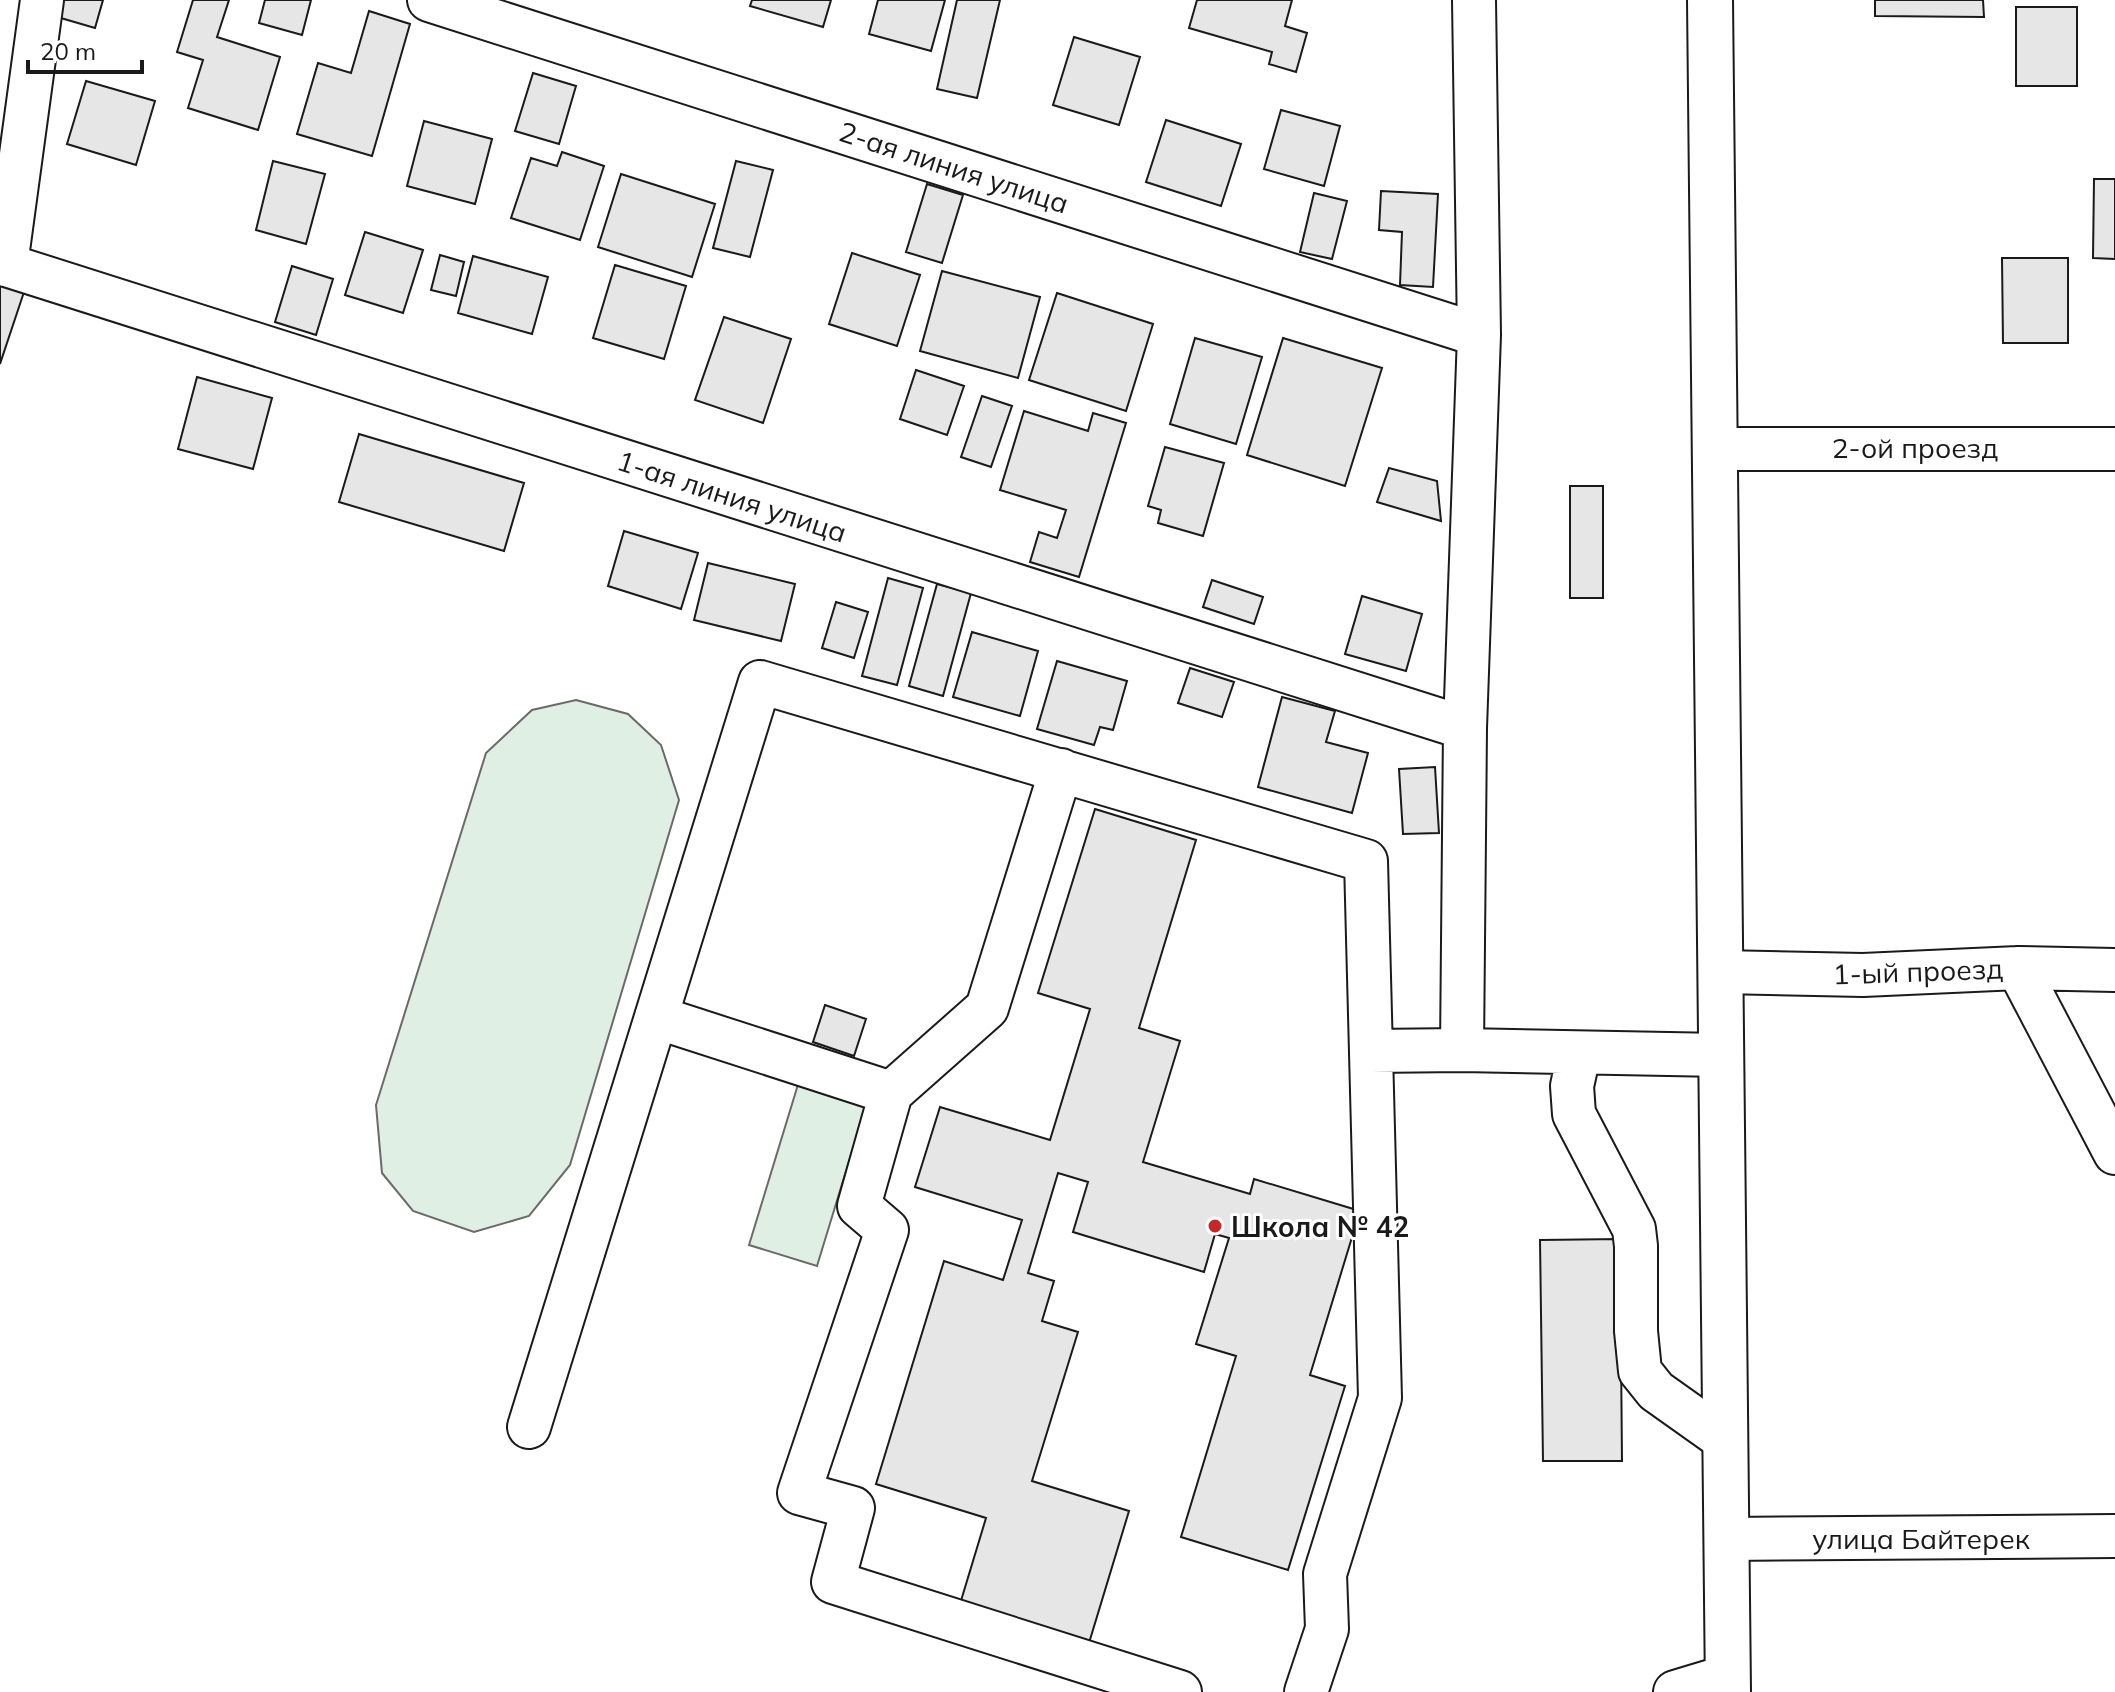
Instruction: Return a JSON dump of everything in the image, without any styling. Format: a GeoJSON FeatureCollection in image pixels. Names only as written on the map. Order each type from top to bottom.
{"type":"FeatureCollection","features":[{"type":"Feature","properties":{"kind":"main road"},"geometry":{"type":"LineString","coordinates":[[1710,0],[1728,1684]]}},
{"type":"Feature","properties":{"kind":"street"},"geometry":{"type":"LineString","coordinates":[[3,264],[42,0]]}},
{"type":"Feature","properties":{"kind":"street","name":"2-ая линия улица"},"geometry":{"type":"LineString","coordinates":[[429,0],[1479,335]]}},
{"type":"Feature","properties":{"kind":"street"},"geometry":{"type":"LineString","coordinates":[[1462,1050],[1465,728],[1479,335],[1474,0]]}},
{"type":"Feature","properties":{"kind":"street","name":"1-ая линия улица"},"geometry":{"type":"LineString","coordinates":[[3,264],[1465,728]]}},
{"type":"Feature","properties":{"kind":"street","name":"2-ой проезд"},"geometry":{"type":"LineString","coordinates":[[1715,449],[2115,449]]}},
{"type":"Feature","properties":{"kind":"street"},"geometry":{"type":"LineString","coordinates":[[529,1427],[760,682],[1366,861],[1380,1398],[1325,1574],[1327,1629],[1306,1692]]}},
{"type":"Feature","properties":{"kind":"street"},"geometry":{"type":"LineString","coordinates":[[1061,770],[987,1008],[891,1093],[859,1206],[887,1230],[799,1493],[853,1508],[833,1582],[1180,1692]]}},
{"type":"Feature","properties":{"kind":"street"},"geometry":{"type":"LineString","coordinates":[[2018,968],[2115,1153]]}},
{"type":"Feature","properties":{"kind":"street","name":"1-ый проезд"},"geometry":{"type":"LineString","coordinates":[[1721,972],[1863,975],[2018,968],[2115,970]]}},
{"type":"Feature","properties":{"kind":"street"},"geometry":{"type":"LineString","coordinates":[[656,1017],[891,1093]]}},
{"type":"Feature","properties":{"kind":"street"},"geometry":{"type":"LineString","coordinates":[[1371,1051],[1721,1055]]}},
{"type":"Feature","properties":{"kind":"street"},"geometry":{"type":"LineString","coordinates":[[1579,1054],[1572,1086],[1574,1114],[1634,1229],[1640,1371],[1656,1391],[1725,1440]]}},
{"type":"Feature","properties":{"kind":"street","name":"улица Байтерек"},"geometry":{"type":"LineString","coordinates":[[1727,1539],[2115,1536]]}},
{"type":"Feature","properties":{"kind":"street"},"geometry":{"type":"LineString","coordinates":[[1675,1692],[1728,1684]]}},
{"type":"Feature","properties":{"kind":"green space"},"geometry":{"type":"Polygon","coordinates":[[[576,700],[628,714],[661,745],[679,800],[570,1165],[529,1216],[474,1232],[413,1211],[382,1173],[376,1105],[486,753],[532,710],[576,700]]]}},
{"type":"Feature","properties":{"kind":"green space"},"geometry":{"type":"Polygon","coordinates":[[[800,1078],[868,1099],[817,1266],[749,1245],[800,1078]]]}},
{"type":"Feature","properties":{"kind":"building"},"geometry":{"type":"Polygon","coordinates":[[[59,0],[103,0],[95,28],[54,16],[59,0]]]}},
{"type":"Feature","properties":{"kind":"building"},"geometry":{"type":"Polygon","coordinates":[[[193,0],[229,0],[217,37],[280,57],[258,130],[188,108],[203,60],[177,52],[193,0]]]}},
{"type":"Feature","properties":{"kind":"building"},"geometry":{"type":"Polygon","coordinates":[[[265,0],[311,0],[302,35],[259,23],[265,0]]]}},
{"type":"Feature","properties":{"kind":"building"},"geometry":{"type":"Polygon","coordinates":[[[752,0],[831,0],[823,27],[750,6],[752,0]]]}},
{"type":"Feature","properties":{"kind":"building"},"geometry":{"type":"Polygon","coordinates":[[[878,0],[945,0],[931,51],[869,34],[878,0]]]}},
{"type":"Feature","properties":{"kind":"building"},"geometry":{"type":"Polygon","coordinates":[[[957,0],[1000,0],[977,98],[937,89],[957,0]]]}},
{"type":"Feature","properties":{"kind":"building"},"geometry":{"type":"Polygon","coordinates":[[[1197,0],[1292,0],[1285,26],[1307,33],[1296,72],[1269,64],[1272,52],[1189,28],[1197,0]]]}},
{"type":"Feature","properties":{"kind":"building"},"geometry":{"type":"Polygon","coordinates":[[[1875,0],[1983,0],[1984,17],[1875,16],[1875,0]]]}},
{"type":"Feature","properties":{"kind":"building"},"geometry":{"type":"Polygon","coordinates":[[[2016,7],[2077,7],[2077,86],[2016,86],[2016,7]]]}},
{"type":"Feature","properties":{"kind":"building"},"geometry":{"type":"Polygon","coordinates":[[[369,11],[410,24],[372,156],[297,134],[318,63],[351,73],[369,11]]]}},
{"type":"Feature","properties":{"kind":"building"},"geometry":{"type":"Polygon","coordinates":[[[1074,37],[1140,57],[1119,125],[1053,105],[1074,37]]]}},
{"type":"Feature","properties":{"kind":"building"},"geometry":{"type":"Polygon","coordinates":[[[533,73],[576,86],[559,144],[515,131],[533,73]]]}},
{"type":"Feature","properties":{"kind":"building"},"geometry":{"type":"Polygon","coordinates":[[[86,81],[155,101],[136,165],[67,144],[86,81]]]}},
{"type":"Feature","properties":{"kind":"building"},"geometry":{"type":"Polygon","coordinates":[[[1281,110],[1340,126],[1324,186],[1264,169],[1281,110]]]}},
{"type":"Feature","properties":{"kind":"building"},"geometry":{"type":"Polygon","coordinates":[[[1166,120],[1241,144],[1221,206],[1146,182],[1166,120]]]}},
{"type":"Feature","properties":{"kind":"building"},"geometry":{"type":"Polygon","coordinates":[[[424,121],[492,139],[475,204],[407,186],[424,121]]]}},
{"type":"Feature","properties":{"kind":"building"},"geometry":{"type":"Polygon","coordinates":[[[562,152],[604,166],[580,240],[511,218],[531,158],[557,166],[562,152]]]}},
{"type":"Feature","properties":{"kind":"building"},"geometry":{"type":"Polygon","coordinates":[[[273,161],[325,174],[306,244],[256,230],[273,161]]]}},
{"type":"Feature","properties":{"kind":"building"},"geometry":{"type":"Polygon","coordinates":[[[736,161],[773,170],[750,257],[713,248],[736,161]]]}},
{"type":"Feature","properties":{"kind":"building"},"geometry":{"type":"Polygon","coordinates":[[[621,174],[715,204],[692,277],[598,247],[621,174]]]}},
{"type":"Feature","properties":{"kind":"building"},"geometry":{"type":"Polygon","coordinates":[[[2094,179],[2115,179],[2115,259],[2093,258],[2094,179]]]}},
{"type":"Feature","properties":{"kind":"building"},"geometry":{"type":"Polygon","coordinates":[[[927,184],[963,195],[942,263],[906,252],[927,184]]]}},
{"type":"Feature","properties":{"kind":"building"},"geometry":{"type":"Polygon","coordinates":[[[1381,191],[1438,194],[1433,287],[1400,285],[1402,232],[1379,230],[1381,191]]]}},
{"type":"Feature","properties":{"kind":"building"},"geometry":{"type":"Polygon","coordinates":[[[1314,193],[1347,201],[1332,259],[1300,252],[1314,193]]]}},
{"type":"Feature","properties":{"kind":"building"},"geometry":{"type":"Polygon","coordinates":[[[365,232],[423,250],[403,313],[345,295],[365,232]]]}},
{"type":"Feature","properties":{"kind":"building"},"geometry":{"type":"Polygon","coordinates":[[[852,253],[920,275],[897,346],[829,324],[852,253]]]}},
{"type":"Feature","properties":{"kind":"building"},"geometry":{"type":"Polygon","coordinates":[[[440,255],[464,262],[456,296],[431,290],[440,255]]]}},
{"type":"Feature","properties":{"kind":"building"},"geometry":{"type":"Polygon","coordinates":[[[473,256],[548,277],[532,334],[458,313],[473,256]]]}},
{"type":"Feature","properties":{"kind":"building"},"geometry":{"type":"Polygon","coordinates":[[[2002,258],[2068,258],[2068,343],[2003,343],[2002,258]]]}},
{"type":"Feature","properties":{"kind":"building"},"geometry":{"type":"Polygon","coordinates":[[[615,265],[686,286],[664,359],[593,338],[615,265]]]}},
{"type":"Feature","properties":{"kind":"building"},"geometry":{"type":"Polygon","coordinates":[[[292,266],[333,279],[316,335],[275,322],[292,266]]]}},
{"type":"Feature","properties":{"kind":"building"},"geometry":{"type":"Polygon","coordinates":[[[942,271],[1040,297],[1018,378],[920,351],[942,271]]]}},
{"type":"Feature","properties":{"kind":"building"},"geometry":{"type":"Polygon","coordinates":[[[0,284],[24,292],[0,364],[0,284]]]}},
{"type":"Feature","properties":{"kind":"building"},"geometry":{"type":"Polygon","coordinates":[[[1057,293],[1153,324],[1126,411],[1029,380],[1057,293]]]}},
{"type":"Feature","properties":{"kind":"building"},"geometry":{"type":"Polygon","coordinates":[[[724,317],[791,339],[763,423],[695,400],[724,317]]]}},
{"type":"Feature","properties":{"kind":"building"},"geometry":{"type":"Polygon","coordinates":[[[1195,338],[1262,357],[1236,444],[1170,424],[1195,338]]]}},
{"type":"Feature","properties":{"kind":"building"},"geometry":{"type":"Polygon","coordinates":[[[1283,338],[1382,368],[1345,486],[1247,455],[1283,338]]]}},
{"type":"Feature","properties":{"kind":"building"},"geometry":{"type":"Polygon","coordinates":[[[916,370],[964,386],[947,435],[900,419],[916,370]]]}},
{"type":"Feature","properties":{"kind":"building"},"geometry":{"type":"Polygon","coordinates":[[[197,377],[272,398],[253,469],[178,449],[197,377]]]}},
{"type":"Feature","properties":{"kind":"building"},"geometry":{"type":"Polygon","coordinates":[[[982,396],[1012,406],[991,467],[961,457],[982,396]]]}},
{"type":"Feature","properties":{"kind":"building"},"geometry":{"type":"Polygon","coordinates":[[[1024,411],[1088,431],[1093,413],[1126,423],[1079,577],[1030,562],[1039,532],[1057,538],[1066,510],[1000,490],[1024,411]]]}},
{"type":"Feature","properties":{"kind":"building"},"geometry":{"type":"Polygon","coordinates":[[[359,434],[524,483],[504,551],[339,502],[359,434]]]}},
{"type":"Feature","properties":{"kind":"building"},"geometry":{"type":"Polygon","coordinates":[[[1165,447],[1224,463],[1203,536],[1158,523],[1161,510],[1148,506],[1165,447]]]}},
{"type":"Feature","properties":{"kind":"building"},"geometry":{"type":"Polygon","coordinates":[[[1389,468],[1437,481],[1441,521],[1377,502],[1389,468]]]}},
{"type":"Feature","properties":{"kind":"building"},"geometry":{"type":"Polygon","coordinates":[[[1570,486],[1603,486],[1603,598],[1570,598],[1570,486]]]}},
{"type":"Feature","properties":{"kind":"building"},"geometry":{"type":"Polygon","coordinates":[[[624,531],[698,553],[681,609],[608,586],[624,531]]]}},
{"type":"Feature","properties":{"kind":"building"},"geometry":{"type":"Polygon","coordinates":[[[708,563],[795,584],[781,641],[694,620],[708,563]]]}},
{"type":"Feature","properties":{"kind":"building"},"geometry":{"type":"Polygon","coordinates":[[[888,578],[923,588],[897,685],[862,676],[888,578]]]}},
{"type":"Feature","properties":{"kind":"building"},"geometry":{"type":"Polygon","coordinates":[[[1212,580],[1263,597],[1254,624],[1203,607],[1212,580]]]}},
{"type":"Feature","properties":{"kind":"building"},"geometry":{"type":"Polygon","coordinates":[[[937,584],[971,593],[943,696],[909,686],[937,584]]]}},
{"type":"Feature","properties":{"kind":"building"},"geometry":{"type":"Polygon","coordinates":[[[1362,596],[1422,614],[1406,671],[1345,654],[1362,596]]]}},
{"type":"Feature","properties":{"kind":"building"},"geometry":{"type":"Polygon","coordinates":[[[836,602],[868,612],[854,658],[822,648],[836,602]]]}},
{"type":"Feature","properties":{"kind":"building"},"geometry":{"type":"Polygon","coordinates":[[[972,632],[1038,651],[1020,716],[953,697],[972,632]]]}},
{"type":"Feature","properties":{"kind":"building"},"geometry":{"type":"Polygon","coordinates":[[[1057,661],[1127,681],[1113,730],[1100,727],[1094,745],[1037,729],[1057,661]]]}},
{"type":"Feature","properties":{"kind":"building"},"geometry":{"type":"Polygon","coordinates":[[[1190,668],[1234,682],[1222,717],[1178,703],[1190,668]]]}},
{"type":"Feature","properties":{"kind":"building"},"geometry":{"type":"Polygon","coordinates":[[[1282,697],[1335,711],[1326,742],[1368,753],[1352,813],[1258,787],[1282,697]]]}},
{"type":"Feature","properties":{"kind":"building"},"geometry":{"type":"Polygon","coordinates":[[[1435,767],[1439,833],[1403,834],[1399,769],[1435,767]]]}},
{"type":"Feature","properties":{"kind":"building","name":"Школа № 42"},"geometry":{"type":"Polygon","coordinates":[[[1095,809],[1196,840],[1139,1028],[1180,1041],[1143,1162],[1250,1194],[1254,1179],[1360,1211],[1310,1375],[1345,1386],[1288,1570],[1181,1537],[1236,1356],[1196,1344],[1229,1238],[1215,1234],[1204,1272],[1073,1232],[1088,1182],[1058,1173],[1028,1273],[1054,1281],[1042,1321],[1078,1332],[1032,1481],[1129,1511],[1089,1643],[960,1604],[986,1518],[876,1484],[944,1261],[1003,1280],[1022,1220],[915,1187],[940,1107],[1050,1140],[1090,1009],[1038,993],[1095,809]]]}},
{"type":"Feature","properties":{"kind":"building"},"geometry":{"type":"Polygon","coordinates":[[[825,1005],[866,1019],[854,1056],[813,1042],[825,1005]]]}},
{"type":"Feature","properties":{"kind":"building"},"geometry":{"type":"Polygon","coordinates":[[[1620,1239],[1622,1461],[1543,1461],[1540,1240],[1620,1239]]]}},
{"type":"Feature","properties":{"kind":"place","name":"Школа № 42"},"geometry":{"type":"Point","coordinates":[1215,1226]}}]}
